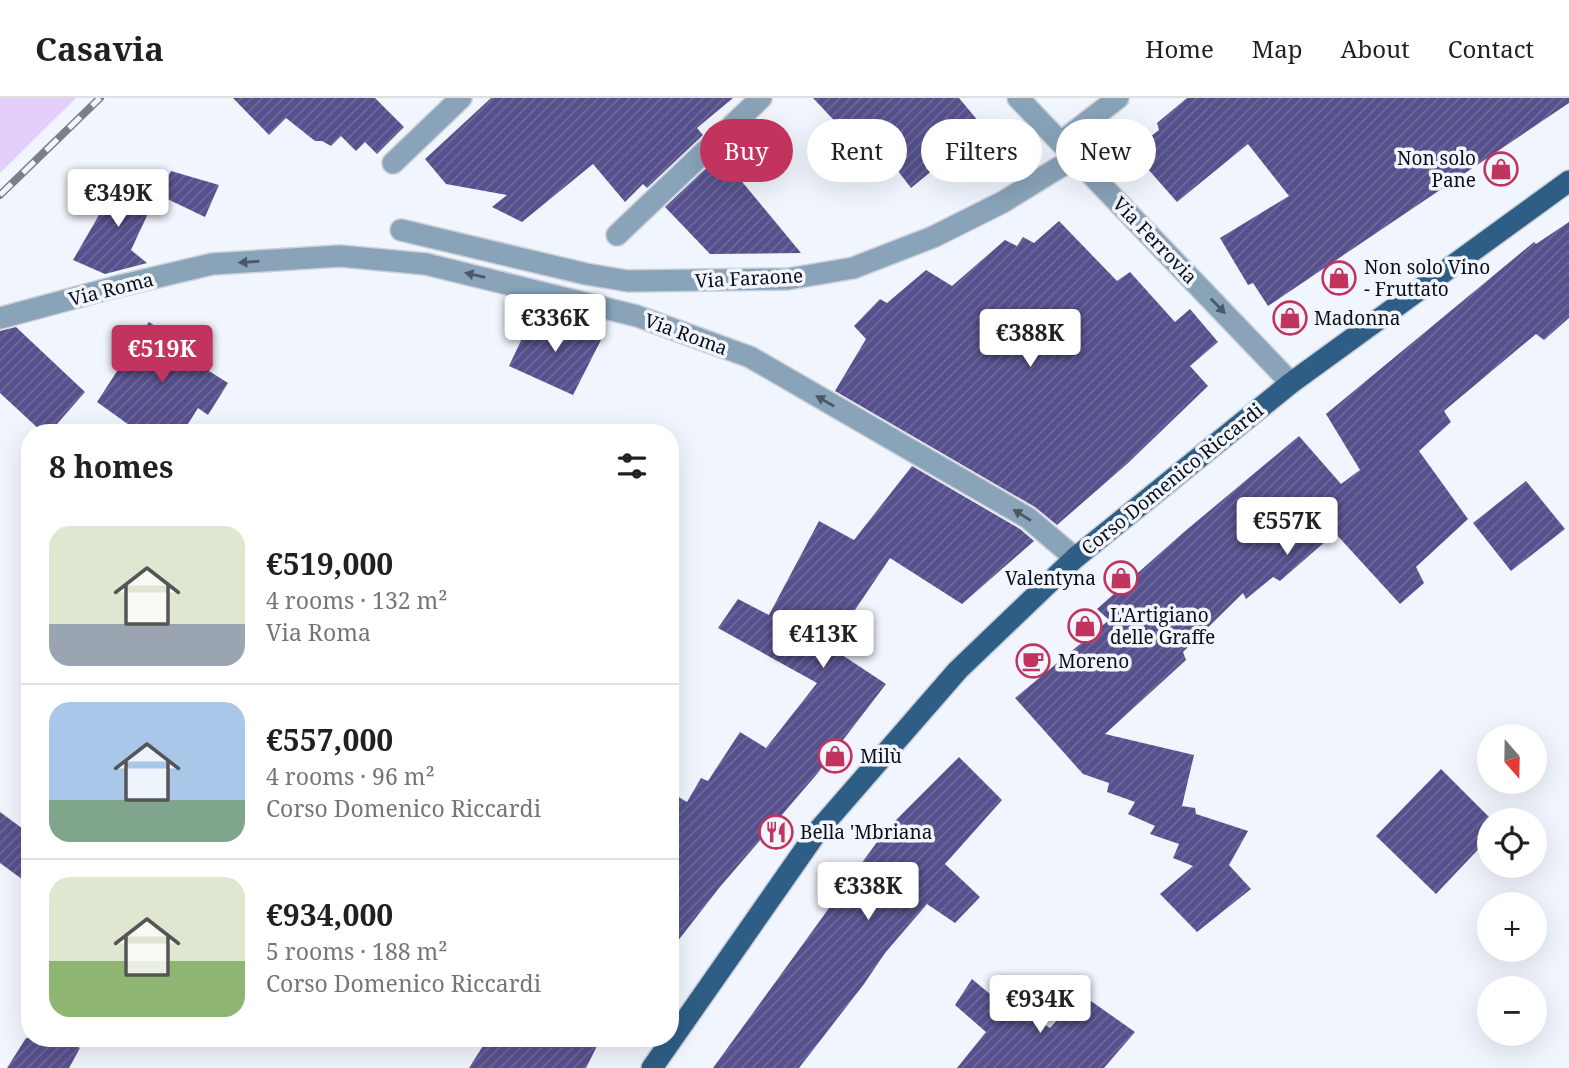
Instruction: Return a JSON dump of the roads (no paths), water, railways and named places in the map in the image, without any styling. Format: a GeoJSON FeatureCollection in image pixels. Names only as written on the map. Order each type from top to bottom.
{"type":"FeatureCollection","features":[{"type":"Feature","properties":{"kind":"main road","name":"Corso Domenico Riccardi"},"geometry":{"type":"LineString","coordinates":[[679,1029],[817,832],[958,670],[1074,558],[1292,383],[1569,181]]}},
{"type":"Feature","properties":{"kind":"main road","name":"Corso Domenico Riccardi"},"geometry":{"type":"LineString","coordinates":[[652,1068],[667,1047]]}},
{"type":"Feature","properties":{"kind":"street"},"geometry":{"type":"LineString","coordinates":[[393,163],[461,98]]}},
{"type":"Feature","properties":{"kind":"street"},"geometry":{"type":"LineString","coordinates":[[617,235],[761,98]]}},
{"type":"Feature","properties":{"kind":"street","name":"Via Ferrovia"},"geometry":{"type":"LineString","coordinates":[[1018,98],[1056,136]]}},
{"type":"Feature","properties":{"kind":"street","name":"Via Faraone"},"geometry":{"type":"LineString","coordinates":[[1098,119],[1118,98]]}},
{"type":"Feature","properties":{"kind":"street","name":"Via Faraone"},"geometry":{"type":"LineString","coordinates":[[401,230],[586,274],[628,281],[788,279],[853,268],[933,237],[1003,202],[1056,159]]}},
{"type":"Feature","properties":{"kind":"street","name":"Via Ferrovia"},"geometry":{"type":"LineString","coordinates":[[1100,182],[1292,383]]}},
{"type":"Feature","properties":{"kind":"street","name":"Via Roma"},"geometry":{"type":"LineString","coordinates":[[0,318],[212,264],[340,256],[426,264],[637,316],[750,357],[1028,519],[1074,558]]}},
{"type":"Feature","properties":{"kind":"railway"},"geometry":{"type":"LineString","coordinates":[[0,195],[100,98]]}},
{"type":"Feature","properties":{"kind":"place","name":"Non solo Pane"},"geometry":{"type":"Point","coordinates":[1501,169]}},
{"type":"Feature","properties":{"kind":"place","name":"Non solo Vino - Fruttato"},"geometry":{"type":"Point","coordinates":[1339,278]}},
{"type":"Feature","properties":{"kind":"place","name":"Madonna"},"geometry":{"type":"Point","coordinates":[1290,318]}},
{"type":"Feature","properties":{"kind":"place","name":"Valentyna"},"geometry":{"type":"Point","coordinates":[1121,578]}},
{"type":"Feature","properties":{"kind":"place","name":"L'Artigiano delle Graffe"},"geometry":{"type":"Point","coordinates":[1085,626]}},
{"type":"Feature","properties":{"kind":"place","name":"Moreno"},"geometry":{"type":"Point","coordinates":[1033,661]}},
{"type":"Feature","properties":{"kind":"place","name":"Milù"},"geometry":{"type":"Point","coordinates":[835,756]}},
{"type":"Feature","properties":{"kind":"place","name":"Bella 'Mbriana"},"geometry":{"type":"Point","coordinates":[776,832]}}]}
